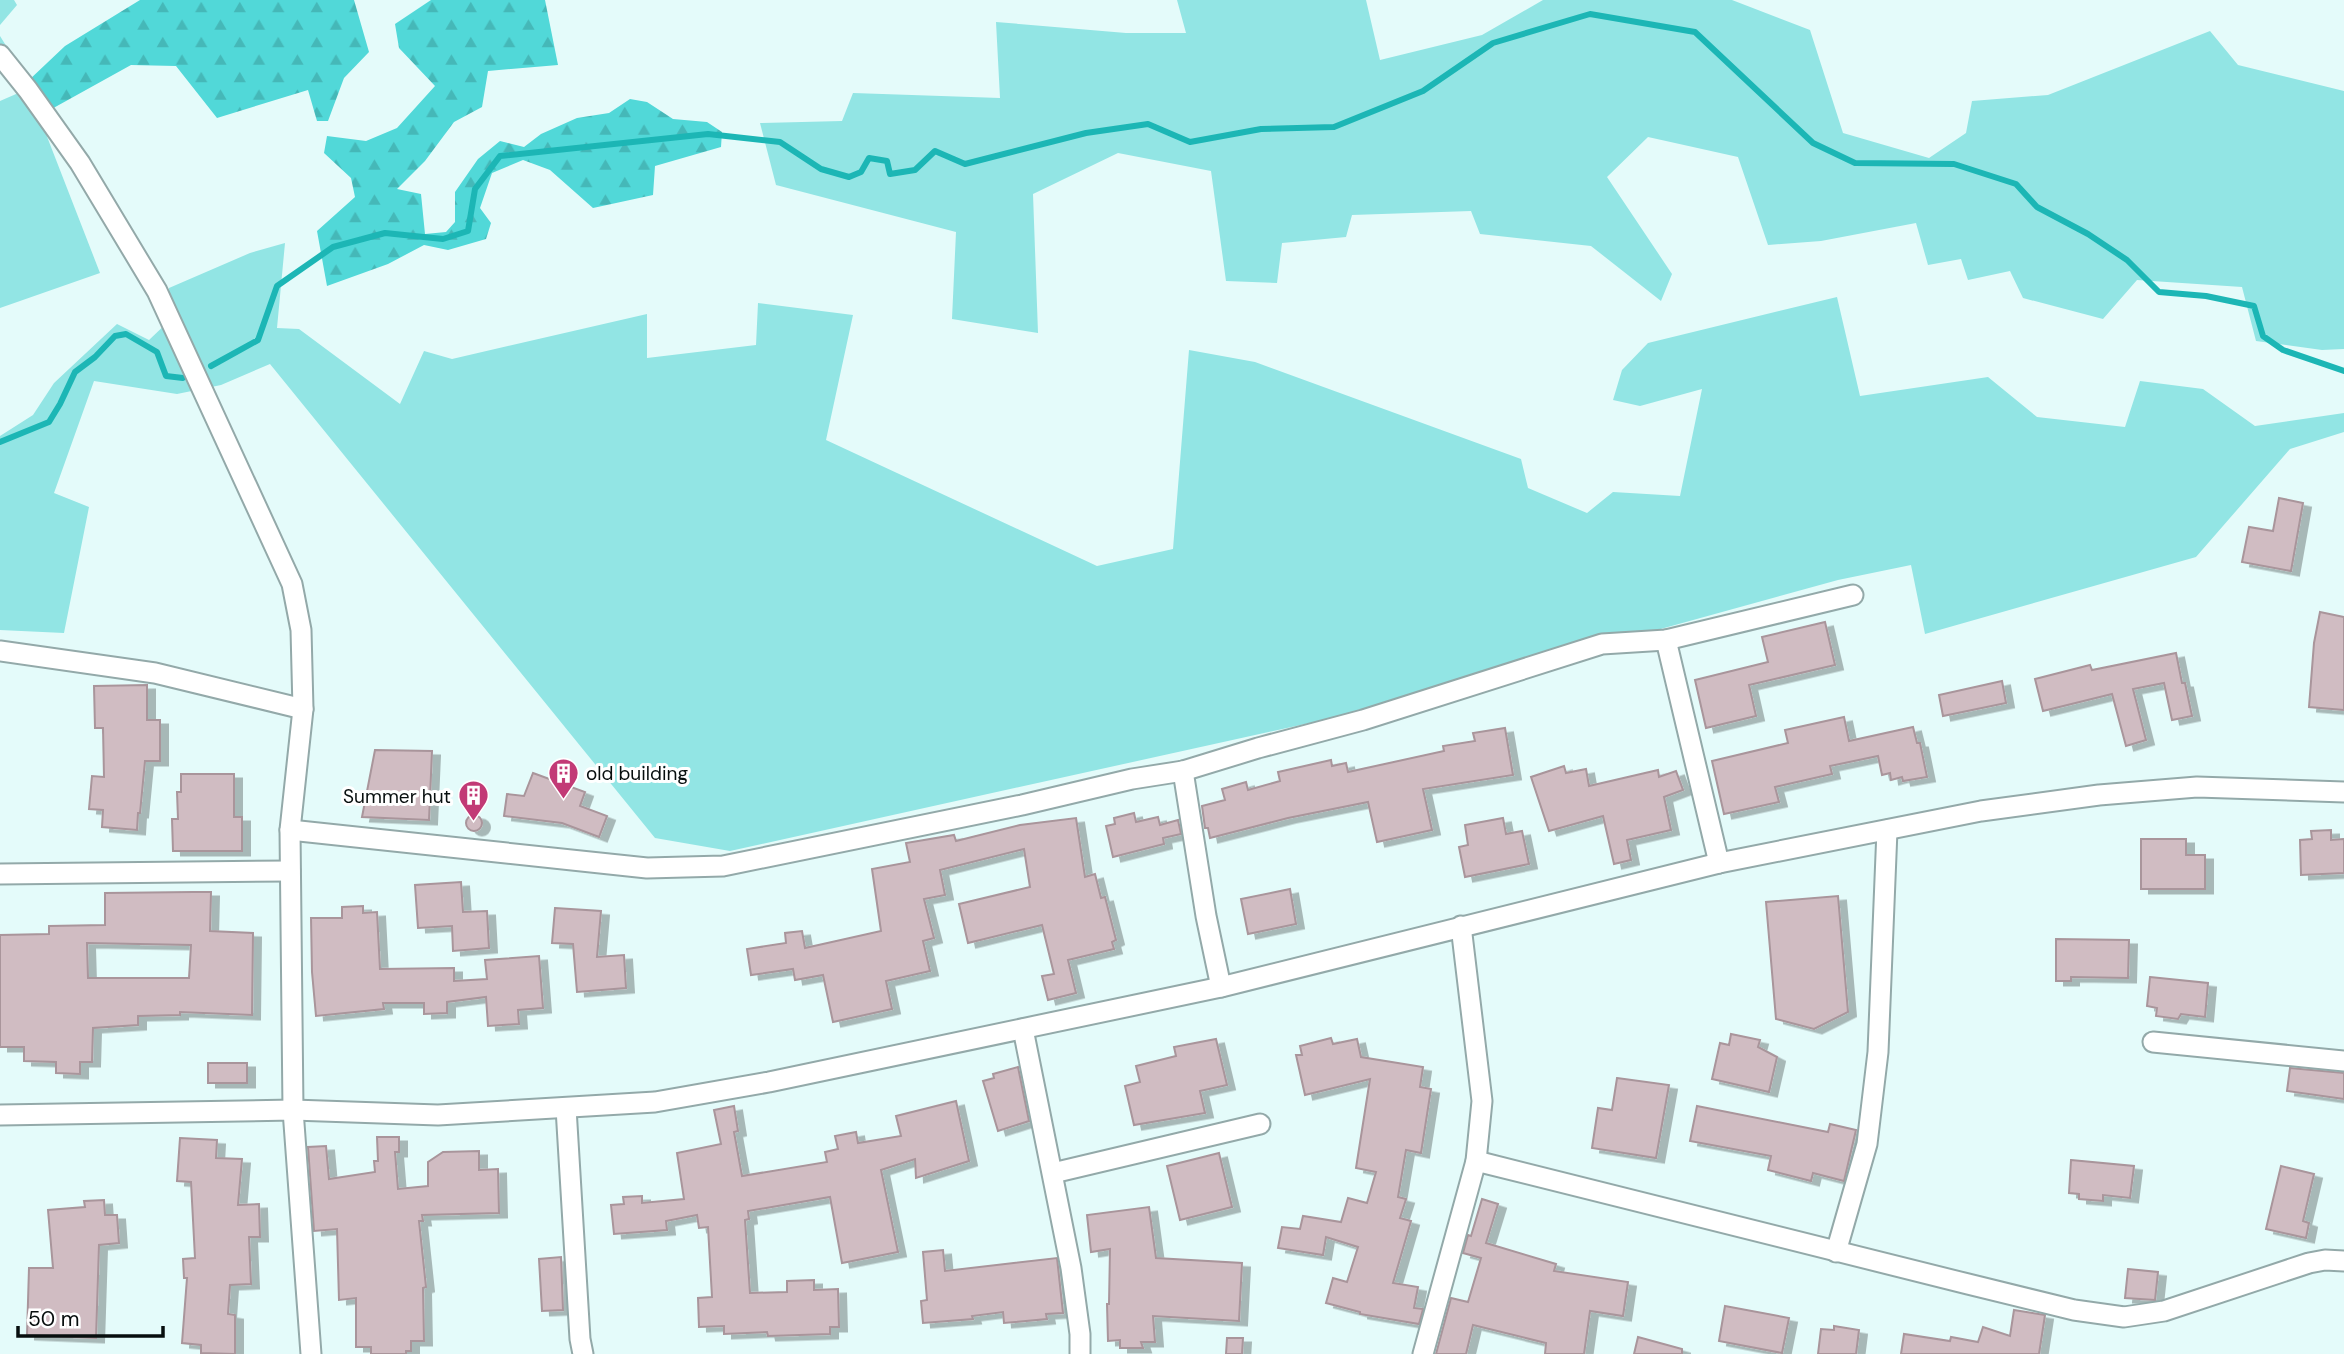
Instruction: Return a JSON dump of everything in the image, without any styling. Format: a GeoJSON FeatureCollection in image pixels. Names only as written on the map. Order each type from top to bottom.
{"type":"FeatureCollection","features":[{"type":"Feature","properties":{"kind":"street"},"geometry":{"type":"LineString","coordinates":[[0,55],[80,163],[157,291],[292,584],[301,630],[303,709],[290,830],[293,1110],[311,1354]]}},
{"type":"Feature","properties":{"kind":"street"},"geometry":{"type":"LineString","coordinates":[[290,830],[647,869],[723,866],[1023,805],[1132,779],[1183,771],[1363,720],[1602,643],[1666,640],[1853,595]]}},
{"type":"Feature","properties":{"kind":"street"},"geometry":{"type":"LineString","coordinates":[[1666,640],[1720,863]]}},
{"type":"Feature","properties":{"kind":"street"},"geometry":{"type":"LineString","coordinates":[[0,651],[155,673],[303,709]]}},
{"type":"Feature","properties":{"kind":"street"},"geometry":{"type":"LineString","coordinates":[[1183,771],[1206,916],[1221,987]]}},
{"type":"Feature","properties":{"kind":"street"},"geometry":{"type":"LineString","coordinates":[[0,1115],[293,1110],[438,1115],[655,1102],[769,1082],[1221,987],[1720,863],[1981,811],[2099,795],[2196,787],[2344,792]]}},
{"type":"Feature","properties":{"kind":"street"},"geometry":{"type":"LineString","coordinates":[[1836,1252],[1867,1144],[1877,1065],[1887,830]]}},
{"type":"Feature","properties":{"kind":"street"},"geometry":{"type":"LineString","coordinates":[[0,874],[290,871]]}},
{"type":"Feature","properties":{"kind":"street"},"geometry":{"type":"LineString","coordinates":[[1423,1354],[1476,1161],[1482,1101],[1461,926]]}},
{"type":"Feature","properties":{"kind":"street"},"geometry":{"type":"LineString","coordinates":[[1023,1029],[1071,1268],[1080,1354]]}},
{"type":"Feature","properties":{"kind":"street"},"geometry":{"type":"LineString","coordinates":[[2153,1042],[2344,1060]]}},
{"type":"Feature","properties":{"kind":"street"},"geometry":{"type":"LineString","coordinates":[[566,1108],[583,1354]]}},
{"type":"Feature","properties":{"kind":"street"},"geometry":{"type":"LineString","coordinates":[[1053,1173],[1260,1124]]}},
{"type":"Feature","properties":{"kind":"street"},"geometry":{"type":"LineString","coordinates":[[1476,1161],[2074,1310],[2124,1317],[2164,1311],[2309,1263],[2344,1261]]}},
{"type":"Feature","properties":{"kind":"shaded area"},"geometry":{"type":"Polygon","coordinates":[[[0,0],[14,0],[17,5],[0,25],[0,0]]]}},
{"type":"Feature","properties":{"kind":"shaded area"},"geometry":{"type":"Polygon","coordinates":[[[1177,0],[1366,0],[1380,60],[1482,35],[1543,0],[1732,0],[1810,30],[1843,133],[1929,158],[1966,133],[1972,101],[2048,95],[2210,31],[2238,65],[2344,91],[2344,349],[2322,350],[2256,341],[2242,287],[2137,280],[2103,319],[2023,298],[2010,271],[1968,280],[1961,259],[1928,265],[1916,223],[1821,241],[1768,245],[1738,157],[1648,137],[1607,177],[1672,274],[1661,301],[1591,246],[1480,234],[1471,211],[1352,215],[1346,237],[1282,243],[1277,283],[1226,281],[1211,171],[1118,153],[1033,194],[1038,333],[952,319],[956,232],[776,185],[760,123],[842,121],[853,93],[1000,98],[996,22],[1126,33],[1186,33],[1177,0]]]}},
{"type":"Feature","properties":{"kind":"shaded area"},"geometry":{"type":"Polygon","coordinates":[[[0,36],[28,81],[100,273],[0,308],[0,101],[23,91],[0,52],[0,36]]]}},
{"type":"Feature","properties":{"kind":"shaded area"},"geometry":{"type":"Polygon","coordinates":[[[285,243],[277,328],[299,329],[400,404],[424,351],[452,359],[647,314],[647,358],[756,345],[758,303],[853,315],[826,440],[1097,566],[1173,549],[1189,350],[1255,362],[1521,459],[1528,488],[1587,513],[1613,492],[1680,496],[1702,389],[1640,406],[1613,400],[1622,370],[1648,343],[1837,297],[1860,396],[1988,377],[2037,417],[2125,427],[2140,381],[2203,389],[2255,426],[2344,413],[2344,432],[2290,449],[2196,557],[1925,634],[1911,565],[1838,580],[1368,710],[730,851],[655,838],[270,364],[221,385],[177,394],[94,381],[54,493],[89,507],[64,633],[0,630],[0,436],[33,415],[54,383],[117,324],[149,340],[170,320],[169,288],[250,253],[285,243]]]}},
{"type":"Feature","properties":{"kind":"green space"},"geometry":{"type":"Polygon","coordinates":[[[140,0],[354,0],[369,52],[344,78],[328,121],[317,121],[308,90],[217,118],[176,66],[131,65],[39,116],[28,81],[65,46],[140,0]]]}},
{"type":"Feature","properties":{"kind":"green space"},"geometry":{"type":"Polygon","coordinates":[[[431,0],[545,0],[558,65],[488,71],[482,107],[454,122],[425,161],[397,189],[421,194],[425,234],[446,232],[455,222],[455,192],[478,159],[500,141],[524,147],[541,134],[577,118],[609,113],[630,99],[647,102],[673,119],[707,122],[722,132],[721,147],[655,166],[653,195],[593,208],[550,170],[523,160],[492,173],[480,208],[491,223],[486,239],[448,250],[424,245],[388,264],[327,286],[317,231],[355,197],[351,178],[324,153],[327,136],[366,141],[397,128],[435,86],[399,48],[395,24],[431,0]]]}},
{"type":"Feature","properties":{"kind":"building"},"geometry":{"type":"Polygon","coordinates":[[[2279,498],[2303,503],[2291,571],[2242,562],[2249,527],[2273,531],[2279,498]]]}},
{"type":"Feature","properties":{"kind":"building"},"geometry":{"type":"Polygon","coordinates":[[[2320,612],[2344,617],[2344,710],[2309,707],[2314,643],[2320,612]]]}},
{"type":"Feature","properties":{"kind":"building"},"geometry":{"type":"Polygon","coordinates":[[[1825,622],[1835,665],[1749,685],[1756,716],[1706,728],[1695,680],[1768,662],[1762,637],[1825,622]]]}},
{"type":"Feature","properties":{"kind":"building"},"geometry":{"type":"Polygon","coordinates":[[[2176,653],[2192,716],[2172,720],[2164,683],[2133,689],[2146,740],[2126,746],[2112,694],[2043,711],[2035,679],[2090,665],[2092,670],[2176,653]]]}},
{"type":"Feature","properties":{"kind":"building"},"geometry":{"type":"Polygon","coordinates":[[[2002,681],[2006,703],[1943,716],[1939,695],[2002,681]]]}},
{"type":"Feature","properties":{"kind":"building"},"geometry":{"type":"Polygon","coordinates":[[[147,685],[147,720],[160,720],[160,761],[145,761],[137,830],[102,827],[103,810],[89,809],[92,776],[104,777],[103,728],[95,728],[94,686],[147,685]]]}},
{"type":"Feature","properties":{"kind":"building"},"geometry":{"type":"Polygon","coordinates":[[[1844,717],[1849,741],[1913,727],[1917,743],[1920,743],[1927,777],[1891,780],[1890,773],[1882,775],[1878,756],[1830,766],[1832,774],[1775,787],[1779,802],[1724,814],[1712,761],[1788,743],[1785,730],[1844,717]]]}},
{"type":"Feature","properties":{"kind":"building"},"geometry":{"type":"Polygon","coordinates":[[[1505,728],[1513,775],[1423,789],[1432,830],[1377,842],[1368,802],[1288,818],[1210,838],[1208,828],[1205,828],[1202,806],[1225,800],[1222,789],[1246,782],[1248,790],[1280,781],[1278,772],[1331,760],[1332,766],[1346,763],[1348,772],[1444,751],[1443,746],[1475,741],[1473,733],[1505,728]]]}},
{"type":"Feature","properties":{"kind":"building"},"geometry":{"type":"Polygon","coordinates":[[[375,750],[432,751],[429,820],[362,817],[375,750]]]}},
{"type":"Feature","properties":{"kind":"building"},"geometry":{"type":"Polygon","coordinates":[[[1564,766],[1566,773],[1586,769],[1589,786],[1658,770],[1659,777],[1676,771],[1683,790],[1664,797],[1671,830],[1627,840],[1631,860],[1614,864],[1603,816],[1549,831],[1531,777],[1564,766]]]}},
{"type":"Feature","properties":{"kind":"building"},"geometry":{"type":"Polygon","coordinates":[[[533,773],[585,792],[580,806],[607,816],[599,837],[562,823],[504,816],[507,794],[524,796],[533,773]]]}},
{"type":"Feature","properties":{"kind":"building"},"geometry":{"type":"Polygon","coordinates":[[[181,774],[234,774],[234,817],[242,817],[242,851],[173,851],[172,819],[178,819],[177,792],[181,792],[181,774]]]}},
{"type":"Feature","properties":{"kind":"building"},"geometry":{"type":"Polygon","coordinates":[[[1134,813],[1136,822],[1158,817],[1160,825],[1178,820],[1181,834],[1163,838],[1164,844],[1113,857],[1106,826],[1115,824],[1114,818],[1134,813]]]}},
{"type":"Feature","properties":{"kind":"building","name":"Summer hut"},"geometry":{"type":"Polygon","coordinates":[[[474,815],[480,817],[480,829],[474,831],[468,829],[466,823],[468,817],[474,815]]]}},
{"type":"Feature","properties":{"kind":"building"},"geometry":{"type":"Polygon","coordinates":[[[1076,818],[1085,877],[1095,874],[1101,898],[1105,897],[1116,940],[1112,942],[1114,949],[1068,960],[1076,993],[1048,1000],[1042,976],[1054,974],[1042,925],[968,943],[959,904],[1030,887],[1024,849],[940,870],[945,895],[924,899],[934,938],[923,941],[930,971],[886,981],[892,1009],[833,1022],[823,975],[795,980],[793,969],[751,975],[747,949],[786,943],[785,933],[802,931],[805,948],[881,931],[872,869],[910,862],[906,843],[954,835],[956,841],[1020,825],[1076,818]]]}},
{"type":"Feature","properties":{"kind":"building"},"geometry":{"type":"Polygon","coordinates":[[[1503,818],[1506,834],[1522,831],[1529,864],[1465,877],[1459,847],[1468,845],[1465,825],[1503,818]]]}},
{"type":"Feature","properties":{"kind":"building"},"geometry":{"type":"Polygon","coordinates":[[[2331,830],[2331,840],[2344,839],[2344,873],[2301,875],[2300,840],[2312,839],[2311,831],[2331,830]]]}},
{"type":"Feature","properties":{"kind":"building"},"geometry":{"type":"Polygon","coordinates":[[[2141,839],[2186,839],[2186,855],[2205,855],[2205,889],[2141,889],[2141,839]]]}},
{"type":"Feature","properties":{"kind":"building"},"geometry":{"type":"Polygon","coordinates":[[[461,882],[463,912],[487,911],[489,948],[453,951],[452,926],[418,928],[415,885],[461,882]]]}},
{"type":"Feature","properties":{"kind":"building"},"geometry":{"type":"Polygon","coordinates":[[[1290,889],[1296,924],[1248,934],[1241,899],[1290,889]]]}},
{"type":"Feature","properties":{"kind":"building"},"geometry":{"type":"Polygon","coordinates":[[[211,892],[210,931],[253,933],[252,1015],[180,1012],[180,1015],[138,1016],[138,1025],[93,1028],[92,1062],[80,1062],[80,1074],[56,1073],[56,1062],[24,1061],[24,1047],[0,1047],[0,935],[49,934],[49,926],[105,925],[105,893],[211,892]],[[87,943],[88,978],[189,978],[191,945],[87,943]]]}},
{"type":"Feature","properties":{"kind":"building"},"geometry":{"type":"Polygon","coordinates":[[[1838,896],[1848,1012],[1814,1029],[1776,1019],[1766,902],[1838,896]]]}},
{"type":"Feature","properties":{"kind":"building"},"geometry":{"type":"Polygon","coordinates":[[[363,906],[363,913],[377,912],[380,969],[454,968],[454,981],[487,979],[485,960],[539,956],[543,1008],[518,1010],[519,1024],[488,1026],[486,997],[447,1002],[447,1013],[424,1014],[424,1003],[383,1003],[384,1009],[316,1016],[311,918],[342,918],[342,907],[363,906]]]}},
{"type":"Feature","properties":{"kind":"building"},"geometry":{"type":"Polygon","coordinates":[[[555,908],[601,911],[597,957],[624,955],[626,988],[577,992],[573,944],[552,943],[555,908]]]}},
{"type":"Feature","properties":{"kind":"building"},"geometry":{"type":"Polygon","coordinates":[[[2056,939],[2129,940],[2128,978],[2071,977],[2071,981],[2056,981],[2056,939]]]}},
{"type":"Feature","properties":{"kind":"building"},"geometry":{"type":"Polygon","coordinates":[[[2150,977],[2208,983],[2205,1017],[2181,1014],[2178,1019],[2156,1016],[2157,1008],[2147,1006],[2150,977]]]}},
{"type":"Feature","properties":{"kind":"building"},"geometry":{"type":"Polygon","coordinates":[[[1731,1034],[1760,1040],[1758,1047],[1777,1057],[1769,1092],[1712,1079],[1720,1043],[1729,1045],[1731,1034]]]}},
{"type":"Feature","properties":{"kind":"building"},"geometry":{"type":"Polygon","coordinates":[[[1331,1038],[1333,1044],[1357,1039],[1361,1057],[1423,1067],[1420,1087],[1431,1089],[1421,1153],[1406,1150],[1398,1197],[1406,1199],[1400,1218],[1411,1221],[1393,1283],[1418,1287],[1414,1308],[1423,1309],[1419,1324],[1360,1314],[1326,1303],[1333,1278],[1347,1282],[1358,1247],[1326,1237],[1323,1255],[1278,1248],[1282,1227],[1300,1229],[1303,1216],[1341,1222],[1348,1198],[1367,1203],[1376,1172],[1356,1168],[1370,1079],[1305,1095],[1296,1055],[1302,1055],[1300,1046],[1331,1038]]]}},
{"type":"Feature","properties":{"kind":"building"},"geometry":{"type":"Polygon","coordinates":[[[1216,1039],[1227,1085],[1200,1091],[1205,1113],[1134,1125],[1125,1086],[1140,1082],[1136,1066],[1176,1056],[1174,1047],[1216,1039]]]}},
{"type":"Feature","properties":{"kind":"building"},"geometry":{"type":"Polygon","coordinates":[[[208,1063],[247,1063],[247,1083],[208,1083],[208,1063]]]}},
{"type":"Feature","properties":{"kind":"building"},"geometry":{"type":"Polygon","coordinates":[[[1018,1067],[1029,1121],[998,1131],[983,1081],[994,1078],[993,1074],[1018,1067]]]}},
{"type":"Feature","properties":{"kind":"building"},"geometry":{"type":"Polygon","coordinates":[[[2290,1068],[2344,1073],[2344,1099],[2287,1091],[2290,1068]]]}},
{"type":"Feature","properties":{"kind":"building"},"geometry":{"type":"Polygon","coordinates":[[[1617,1078],[1669,1085],[1656,1158],[1592,1148],[1598,1108],[1612,1110],[1617,1078]]]}},
{"type":"Feature","properties":{"kind":"building"},"geometry":{"type":"Polygon","coordinates":[[[956,1101],[969,1161],[916,1178],[915,1159],[881,1170],[898,1252],[842,1263],[830,1197],[748,1211],[749,1219],[745,1220],[750,1293],[787,1292],[787,1281],[814,1280],[814,1290],[838,1289],[839,1327],[830,1327],[830,1334],[724,1334],[724,1326],[699,1327],[698,1298],[712,1297],[708,1227],[699,1228],[697,1215],[666,1221],[667,1230],[614,1234],[611,1205],[624,1204],[623,1197],[642,1196],[642,1203],[684,1199],[677,1153],[721,1144],[714,1110],[734,1106],[738,1131],[734,1132],[742,1176],[827,1162],[825,1152],[838,1149],[835,1136],[856,1132],[858,1143],[901,1136],[896,1116],[956,1101]]]}},
{"type":"Feature","properties":{"kind":"building"},"geometry":{"type":"Polygon","coordinates":[[[1697,1106],[1828,1132],[1830,1124],[1856,1130],[1844,1181],[1813,1173],[1811,1181],[1768,1170],[1771,1156],[1690,1141],[1697,1106]]]}},
{"type":"Feature","properties":{"kind":"building"},"geometry":{"type":"Polygon","coordinates":[[[377,1137],[399,1137],[399,1152],[395,1152],[398,1189],[428,1186],[428,1162],[443,1152],[479,1151],[479,1170],[498,1169],[499,1213],[422,1215],[423,1221],[419,1221],[426,1287],[423,1288],[424,1341],[411,1341],[411,1351],[406,1351],[406,1354],[371,1354],[371,1347],[356,1347],[356,1298],[339,1300],[337,1229],[314,1231],[308,1147],[326,1146],[329,1179],[375,1172],[374,1161],[378,1161],[377,1137]]]}},
{"type":"Feature","properties":{"kind":"building"},"geometry":{"type":"Polygon","coordinates":[[[180,1138],[217,1140],[216,1158],[242,1159],[238,1205],[259,1204],[260,1237],[249,1237],[251,1284],[230,1285],[228,1314],[235,1315],[235,1354],[201,1353],[201,1345],[182,1343],[187,1278],[184,1278],[183,1259],[195,1258],[191,1182],[177,1181],[180,1138]]]}},
{"type":"Feature","properties":{"kind":"building"},"geometry":{"type":"Polygon","coordinates":[[[1219,1153],[1232,1207],[1180,1220],[1167,1166],[1219,1153]]]}},
{"type":"Feature","properties":{"kind":"building"},"geometry":{"type":"Polygon","coordinates":[[[2071,1160],[2134,1166],[2130,1198],[2103,1195],[2103,1201],[2079,1199],[2079,1194],[2069,1193],[2071,1160]]]}},
{"type":"Feature","properties":{"kind":"building"},"geometry":{"type":"Polygon","coordinates":[[[2281,1166],[2314,1174],[2303,1221],[2309,1223],[2306,1238],[2266,1229],[2281,1166]]]}},
{"type":"Feature","properties":{"kind":"building"},"geometry":{"type":"Polygon","coordinates":[[[1482,1199],[1498,1204],[1486,1243],[1556,1264],[1554,1271],[1628,1282],[1623,1316],[1590,1311],[1584,1354],[1545,1354],[1546,1343],[1473,1325],[1466,1354],[1436,1354],[1451,1298],[1468,1302],[1481,1258],[1463,1253],[1482,1199]]]}},
{"type":"Feature","properties":{"kind":"building"},"geometry":{"type":"Polygon","coordinates":[[[104,1200],[105,1215],[117,1215],[119,1243],[99,1245],[96,1338],[27,1335],[29,1268],[53,1268],[48,1210],[85,1207],[84,1201],[104,1200]]]}},
{"type":"Feature","properties":{"kind":"building"},"geometry":{"type":"Polygon","coordinates":[[[1149,1207],[1156,1258],[1242,1263],[1239,1321],[1153,1316],[1155,1342],[1141,1342],[1143,1348],[1120,1348],[1120,1340],[1108,1341],[1110,1249],[1091,1252],[1087,1215],[1149,1207]]]}},
{"type":"Feature","properties":{"kind":"building"},"geometry":{"type":"Polygon","coordinates":[[[943,1250],[945,1271],[1057,1258],[1063,1313],[1046,1314],[1047,1319],[1004,1323],[1003,1312],[972,1316],[973,1319],[923,1323],[921,1301],[927,1300],[923,1252],[943,1250]]]}},
{"type":"Feature","properties":{"kind":"building"},"geometry":{"type":"Polygon","coordinates":[[[561,1257],[563,1310],[542,1311],[539,1259],[561,1257]]]}},
{"type":"Feature","properties":{"kind":"building"},"geometry":{"type":"Polygon","coordinates":[[[2128,1269],[2158,1272],[2155,1300],[2125,1298],[2128,1269]]]}},
{"type":"Feature","properties":{"kind":"building"},"geometry":{"type":"Polygon","coordinates":[[[1725,1306],[1789,1318],[1782,1353],[1719,1341],[1725,1306]]]}},
{"type":"Feature","properties":{"kind":"building"},"geometry":{"type":"Polygon","coordinates":[[[2014,1310],[2045,1315],[2039,1354],[1901,1354],[1904,1334],[1978,1342],[1983,1327],[2010,1336],[2014,1310]]]}},
{"type":"Feature","properties":{"kind":"building"},"geometry":{"type":"Polygon","coordinates":[[[1834,1326],[1859,1330],[1856,1354],[1818,1354],[1821,1329],[1834,1330],[1834,1326]]]}},
{"type":"Feature","properties":{"kind":"building"},"geometry":{"type":"Polygon","coordinates":[[[1638,1337],[1682,1349],[1682,1354],[1634,1354],[1638,1337]]]}},
{"type":"Feature","properties":{"kind":"building"},"geometry":{"type":"Polygon","coordinates":[[[1227,1338],[1243,1338],[1242,1354],[1226,1354],[1227,1338]]]}},
{"type":"Feature","properties":{"kind":"waterway"},"geometry":{"type":"LineString","coordinates":[[211,366],[258,340],[277,286],[333,247],[385,233],[443,239],[468,231],[475,189],[500,156],[708,134],[780,142],[821,169],[849,177],[861,172],[869,158],[887,161],[890,174],[915,170],[935,151],[965,164],[1086,133],[1148,124],[1190,142],[1261,129],[1334,127],[1423,91],[1493,43],[1590,14],[1695,32],[1813,143],[1855,163],[1954,164],[2016,184],[2037,207],[2088,234],[2127,260],[2159,292],[2206,296],[2254,306],[2263,336],[2283,350],[2344,371]]}},
{"type":"Feature","properties":{"kind":"waterway"},"geometry":{"type":"LineString","coordinates":[[0,442],[49,422],[75,372],[95,357],[115,336],[126,334],[157,352],[166,376],[183,378]]}},
{"type":"Feature","properties":{"kind":"place","name":"old building"},"geometry":{"type":"Point","coordinates":[563,800]}},
{"type":"Feature","properties":{"kind":"place","name":"Summer hut"},"geometry":{"type":"Point","coordinates":[474,823]}}]}
